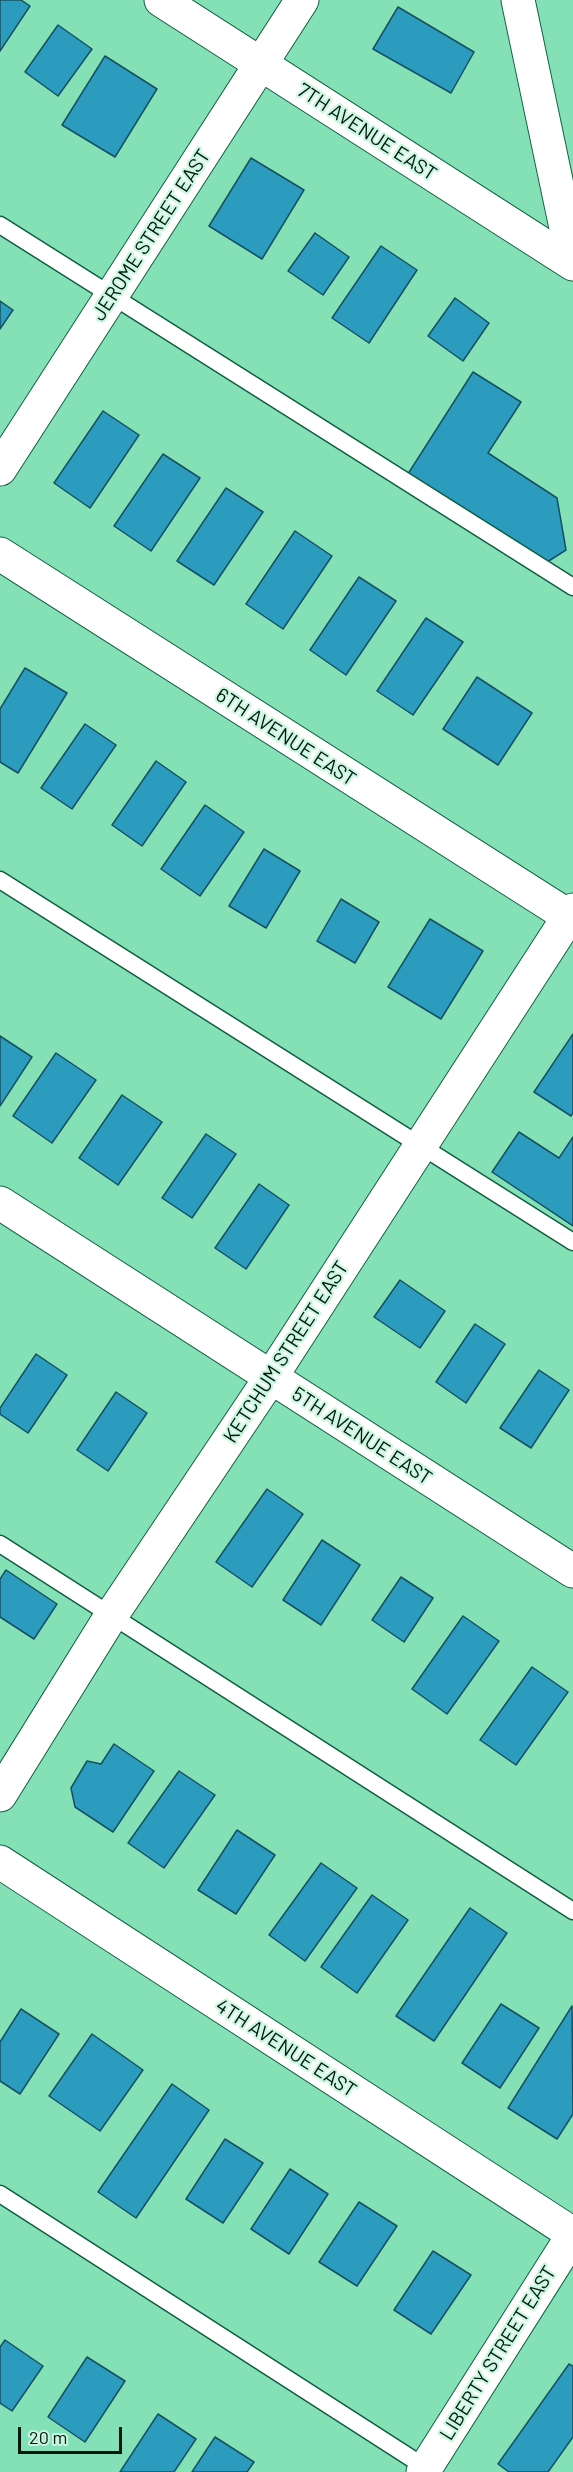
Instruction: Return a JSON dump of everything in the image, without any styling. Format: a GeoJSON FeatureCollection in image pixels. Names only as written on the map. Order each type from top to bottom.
{"type":"FeatureCollection","features":[{"type":"Feature","properties":{"kind":"street","name":"7TH AVENUE EAST"},"geometry":{"type":"LineString","coordinates":[[161,0],[573,263]]}},
{"type":"Feature","properties":{"kind":"street","name":"JEROME STREET EAST"},"geometry":{"type":"LineString","coordinates":[[0,469],[302,0]]}},
{"type":"Feature","properties":{"kind":"street"},"geometry":{"type":"LineString","coordinates":[[518,0],[573,263]]}},
{"type":"Feature","properties":{"kind":"street","name":"6TH AVENUE EAST"},"geometry":{"type":"LineString","coordinates":[[0,554],[572,915]]}},
{"type":"Feature","properties":{"kind":"street","name":"KETCHUM STREET EAST"},"geometry":{"type":"LineString","coordinates":[[0,1795],[111,1616],[271,1377],[572,915]]}},
{"type":"Feature","properties":{"kind":"street","name":"5TH AVENUE EAST"},"geometry":{"type":"LineString","coordinates":[[0,1203],[573,1571]]}},
{"type":"Feature","properties":{"kind":"street","name":"4TH AVENUE EAST"},"geometry":{"type":"LineString","coordinates":[[0,1862],[573,2234]]}},
{"type":"Feature","properties":{"kind":"street","name":"LIBERTY STREET EAST"},"geometry":{"type":"LineString","coordinates":[[428,2470],[573,2234]]}},
{"type":"Feature","properties":{"kind":"lane"},"geometry":{"type":"LineString","coordinates":[[0,225],[573,587]]}},
{"type":"Feature","properties":{"kind":"lane"},"geometry":{"type":"LineString","coordinates":[[0,880],[573,1242]]}},
{"type":"Feature","properties":{"kind":"lane"},"geometry":{"type":"LineString","coordinates":[[0,1544],[573,1911]]}},
{"type":"Feature","properties":{"kind":"lane"},"geometry":{"type":"LineString","coordinates":[[0,2194],[428,2470]]}},
{"type":"Feature","properties":{"kind":"building"},"geometry":{"type":"Polygon","coordinates":[[[0,0],[21,0],[30,6],[0,51],[0,0]]]}},
{"type":"Feature","properties":{"kind":"building"},"geometry":{"type":"Polygon","coordinates":[[[398,7],[474,52],[451,93],[373,49],[398,7]]]}},
{"type":"Feature","properties":{"kind":"building"},"geometry":{"type":"Polygon","coordinates":[[[58,25],[92,49],[58,96],[25,72],[58,25]]]}},
{"type":"Feature","properties":{"kind":"building"},"geometry":{"type":"Polygon","coordinates":[[[105,56],[157,89],[115,157],[62,125],[105,56]]]}},
{"type":"Feature","properties":{"kind":"building"},"geometry":{"type":"Polygon","coordinates":[[[251,158],[304,190],[262,259],[209,226],[251,158]]]}},
{"type":"Feature","properties":{"kind":"building"},"geometry":{"type":"Polygon","coordinates":[[[315,233],[349,257],[323,295],[288,271],[315,233]]]}},
{"type":"Feature","properties":{"kind":"building"},"geometry":{"type":"Polygon","coordinates":[[[381,246],[417,270],[369,343],[332,318],[381,246]]]}},
{"type":"Feature","properties":{"kind":"building"},"geometry":{"type":"Polygon","coordinates":[[[455,298],[489,323],[463,361],[428,336],[455,298]]]}},
{"type":"Feature","properties":{"kind":"building"},"geometry":{"type":"Polygon","coordinates":[[[0,301],[13,310],[0,329],[0,301]]]}},
{"type":"Feature","properties":{"kind":"building"},"geometry":{"type":"Polygon","coordinates":[[[473,372],[521,402],[488,453],[557,498],[566,550],[544,564],[406,477],[473,372]]]}},
{"type":"Feature","properties":{"kind":"building"},"geometry":{"type":"Polygon","coordinates":[[[103,411],[139,435],[90,508],[54,483],[103,411]]]}},
{"type":"Feature","properties":{"kind":"building"},"geometry":{"type":"Polygon","coordinates":[[[163,454],[200,478],[151,551],[114,526],[163,454]]]}},
{"type":"Feature","properties":{"kind":"building"},"geometry":{"type":"Polygon","coordinates":[[[226,488],[263,512],[214,585],[177,561],[226,488]]]}},
{"type":"Feature","properties":{"kind":"building"},"geometry":{"type":"Polygon","coordinates":[[[295,531],[332,556],[283,629],[246,604],[295,531]]]}},
{"type":"Feature","properties":{"kind":"building"},"geometry":{"type":"Polygon","coordinates":[[[359,577],[396,601],[346,675],[310,650],[359,577]]]}},
{"type":"Feature","properties":{"kind":"building"},"geometry":{"type":"Polygon","coordinates":[[[426,618],[463,642],[413,715],[377,691],[426,618]]]}},
{"type":"Feature","properties":{"kind":"building"},"geometry":{"type":"Polygon","coordinates":[[[25,668],[67,693],[18,773],[0,762],[0,709],[25,668]]]}},
{"type":"Feature","properties":{"kind":"building"},"geometry":{"type":"Polygon","coordinates":[[[477,677],[532,713],[498,765],[443,729],[477,677]]]}},
{"type":"Feature","properties":{"kind":"building"},"geometry":{"type":"Polygon","coordinates":[[[85,724],[116,745],[72,809],[41,788],[85,724]]]}},
{"type":"Feature","properties":{"kind":"building"},"geometry":{"type":"Polygon","coordinates":[[[156,761],[186,782],[142,846],[112,825],[156,761]]]}},
{"type":"Feature","properties":{"kind":"building"},"geometry":{"type":"Polygon","coordinates":[[[205,805],[244,832],[200,896],[161,869],[205,805]]]}},
{"type":"Feature","properties":{"kind":"building"},"geometry":{"type":"Polygon","coordinates":[[[264,849],[300,871],[266,928],[229,906],[264,849]]]}},
{"type":"Feature","properties":{"kind":"building"},"geometry":{"type":"Polygon","coordinates":[[[341,899],[379,922],[355,963],[317,941],[341,899]]]}},
{"type":"Feature","properties":{"kind":"building"},"geometry":{"type":"Polygon","coordinates":[[[430,919],[483,951],[441,1019],[388,987],[430,919]]]}},
{"type":"Feature","properties":{"kind":"building"},"geometry":{"type":"Polygon","coordinates":[[[573,1034],[573,1113],[571,1116],[534,1092],[573,1034]]]}},
{"type":"Feature","properties":{"kind":"building"},"geometry":{"type":"Polygon","coordinates":[[[0,1036],[32,1057],[0,1106],[0,1036]]]}},
{"type":"Feature","properties":{"kind":"building"},"geometry":{"type":"Polygon","coordinates":[[[56,1053],[96,1080],[52,1143],[13,1116],[56,1053]]]}},
{"type":"Feature","properties":{"kind":"building"},"geometry":{"type":"Polygon","coordinates":[[[122,1095],[162,1122],[118,1185],[79,1158],[122,1095]]]}},
{"type":"Feature","properties":{"kind":"building"},"geometry":{"type":"Polygon","coordinates":[[[519,1132],[559,1158],[573,1137],[573,1226],[492,1172],[519,1132]]]}},
{"type":"Feature","properties":{"kind":"building"},"geometry":{"type":"Polygon","coordinates":[[[206,1134],[236,1154],[192,1218],[162,1198],[206,1134]]]}},
{"type":"Feature","properties":{"kind":"building"},"geometry":{"type":"Polygon","coordinates":[[[259,1184],[289,1205],[246,1269],[215,1248],[259,1184]]]}},
{"type":"Feature","properties":{"kind":"building"},"geometry":{"type":"Polygon","coordinates":[[[400,1280],[445,1311],[420,1348],[374,1317],[400,1280]]]}},
{"type":"Feature","properties":{"kind":"building"},"geometry":{"type":"Polygon","coordinates":[[[475,1324],[505,1344],[466,1403],[436,1382],[475,1324]]]}},
{"type":"Feature","properties":{"kind":"building"},"geometry":{"type":"Polygon","coordinates":[[[36,1354],[67,1375],[28,1433],[0,1414],[0,1408],[36,1354]]]}},
{"type":"Feature","properties":{"kind":"building"},"geometry":{"type":"Polygon","coordinates":[[[539,1370],[569,1390],[531,1448],[500,1428],[539,1370]]]}},
{"type":"Feature","properties":{"kind":"building"},"geometry":{"type":"Polygon","coordinates":[[[116,1392],[147,1413],[108,1471],[77,1450],[116,1392]]]}},
{"type":"Feature","properties":{"kind":"building"},"geometry":{"type":"Polygon","coordinates":[[[267,1489],[303,1514],[252,1587],[216,1562],[267,1489]]]}},
{"type":"Feature","properties":{"kind":"building"},"geometry":{"type":"Polygon","coordinates":[[[322,1540],[360,1565],[321,1625],[283,1600],[322,1540]]]}},
{"type":"Feature","properties":{"kind":"building"},"geometry":{"type":"Polygon","coordinates":[[[6,1570],[57,1604],[34,1639],[0,1617],[0,1579],[6,1570]]]}},
{"type":"Feature","properties":{"kind":"building"},"geometry":{"type":"Polygon","coordinates":[[[401,1577],[433,1598],[404,1642],[372,1620],[401,1577]]]}},
{"type":"Feature","properties":{"kind":"building"},"geometry":{"type":"Polygon","coordinates":[[[463,1616],[499,1641],[447,1714],[412,1689],[463,1616]]]}},
{"type":"Feature","properties":{"kind":"building"},"geometry":{"type":"Polygon","coordinates":[[[532,1667],[568,1692],[516,1765],[480,1740],[532,1667]]]}},
{"type":"Feature","properties":{"kind":"building"},"geometry":{"type":"Polygon","coordinates":[[[114,1744],[154,1771],[113,1832],[75,1807],[71,1788],[87,1761],[101,1764],[114,1744]]]}},
{"type":"Feature","properties":{"kind":"building"},"geometry":{"type":"Polygon","coordinates":[[[179,1771],[215,1795],[164,1868],[128,1843],[179,1771]]]}},
{"type":"Feature","properties":{"kind":"building"},"geometry":{"type":"Polygon","coordinates":[[[237,1830],[275,1855],[236,1914],[198,1890],[237,1830]]]}},
{"type":"Feature","properties":{"kind":"building"},"geometry":{"type":"Polygon","coordinates":[[[321,1863],[357,1888],[305,1961],[269,1935],[321,1863]]]}},
{"type":"Feature","properties":{"kind":"building"},"geometry":{"type":"Polygon","coordinates":[[[372,1895],[408,1920],[357,1993],[321,1967],[372,1895]]]}},
{"type":"Feature","properties":{"kind":"building"},"geometry":{"type":"Polygon","coordinates":[[[470,1908],[507,1933],[434,2041],[396,2016],[470,1908]]]}},
{"type":"Feature","properties":{"kind":"building"},"geometry":{"type":"Polygon","coordinates":[[[501,2004],[539,2028],[500,2088],[462,2063],[501,2004]]]}},
{"type":"Feature","properties":{"kind":"building"},"geometry":{"type":"Polygon","coordinates":[[[572,2006],[573,2114],[557,2139],[508,2108],[572,2006]]]}},
{"type":"Feature","properties":{"kind":"building"},"geometry":{"type":"Polygon","coordinates":[[[21,2009],[59,2034],[20,2094],[0,2081],[0,2042],[21,2009]]]}},
{"type":"Feature","properties":{"kind":"building"},"geometry":{"type":"Polygon","coordinates":[[[92,2034],[143,2070],[100,2131],[49,2096],[92,2034]]]}},
{"type":"Feature","properties":{"kind":"building"},"geometry":{"type":"Polygon","coordinates":[[[172,2084],[209,2110],[136,2218],[98,2192],[172,2084]]]}},
{"type":"Feature","properties":{"kind":"building"},"geometry":{"type":"Polygon","coordinates":[[[225,2139],[263,2163],[223,2223],[186,2199],[225,2139]]]}},
{"type":"Feature","properties":{"kind":"building"},"geometry":{"type":"Polygon","coordinates":[[[290,2169],[328,2194],[289,2254],[251,2229],[290,2169]]]}},
{"type":"Feature","properties":{"kind":"building"},"geometry":{"type":"Polygon","coordinates":[[[359,2202],[397,2226],[357,2286],[319,2262],[359,2202]]]}},
{"type":"Feature","properties":{"kind":"building"},"geometry":{"type":"Polygon","coordinates":[[[433,2251],[471,2275],[431,2334],[394,2310],[433,2251]]]}},
{"type":"Feature","properties":{"kind":"building"},"geometry":{"type":"Polygon","coordinates":[[[5,2340],[43,2366],[12,2411],[0,2403],[0,2347],[5,2340]]]}},
{"type":"Feature","properties":{"kind":"building"},"geometry":{"type":"Polygon","coordinates":[[[87,2357],[125,2381],[85,2442],[48,2417],[87,2357]]]}},
{"type":"Feature","properties":{"kind":"building"},"geometry":{"type":"Polygon","coordinates":[[[569,2364],[573,2366],[573,2437],[548,2472],[509,2472],[498,2464],[569,2364]]]}},
{"type":"Feature","properties":{"kind":"building"},"geometry":{"type":"Polygon","coordinates":[[[158,2414],[196,2439],[174,2472],[120,2472],[158,2414]]]}},
{"type":"Feature","properties":{"kind":"building"},"geometry":{"type":"Polygon","coordinates":[[[215,2437],[254,2462],[247,2472],[192,2472],[215,2437]]]}}]}
